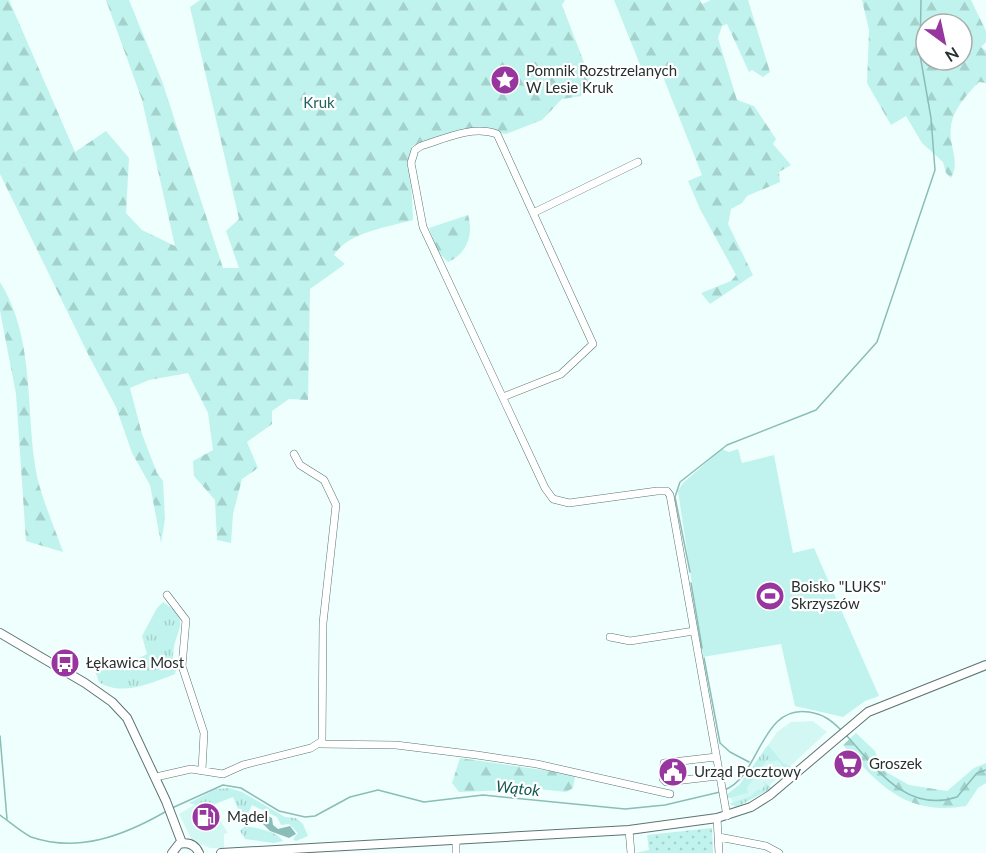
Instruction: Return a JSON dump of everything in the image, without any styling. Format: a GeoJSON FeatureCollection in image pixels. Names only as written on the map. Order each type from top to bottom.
{"type":"FeatureCollection","features":[{"type":"Feature","properties":{"kind":"street"},"geometry":{"type":"LineString","coordinates":[[503,397],[561,374],[593,344],[496,134],[482,131],[464,133],[421,146],[411,158],[414,188],[423,227],[545,488],[556,501],[569,503],[667,491],[727,816]]}},
{"type":"Feature","properties":{"kind":"street"},"geometry":{"type":"LineString","coordinates":[[532,213],[638,162]]}},
{"type":"Feature","properties":{"kind":"street"},"geometry":{"type":"LineString","coordinates":[[294,454],[300,465],[324,480],[336,505],[323,623],[323,738],[320,744]]}},
{"type":"Feature","properties":{"kind":"street"},"geometry":{"type":"LineString","coordinates":[[167,595],[186,620],[182,666],[203,727],[202,770]]}},
{"type":"Feature","properties":{"kind":"street"},"geometry":{"type":"LineString","coordinates":[[610,637],[630,641],[694,631]]}},
{"type":"Feature","properties":{"kind":"street"},"geometry":{"type":"LineString","coordinates":[[0,633],[112,702],[132,726],[174,818],[182,843]]}},
{"type":"Feature","properties":{"kind":"street"},"geometry":{"type":"LineString","coordinates":[[221,853],[629,830],[727,816],[751,807],[770,795],[849,726],[885,703],[986,664]]}},
{"type":"Feature","properties":{"kind":"street"},"geometry":{"type":"LineString","coordinates":[[156,777],[184,770],[202,770],[223,774],[243,765],[320,744],[396,745],[537,764],[653,793],[670,794]]}},
{"type":"Feature","properties":{"kind":"street"},"geometry":{"type":"LineString","coordinates":[[716,757],[664,763],[663,779],[671,781],[718,776]]}},
{"type":"Feature","properties":{"kind":"street"},"geometry":{"type":"LineString","coordinates":[[717,818],[719,853]]}},
{"type":"Feature","properties":{"kind":"street"},"geometry":{"type":"LineString","coordinates":[[629,830],[631,853]]}},
{"type":"Feature","properties":{"kind":"street"},"geometry":{"type":"LineString","coordinates":[[718,837],[766,846],[779,853]]}},
{"type":"Feature","properties":{"kind":"street"},"geometry":{"type":"LineString","coordinates":[[456,840],[456,853]]}},
{"type":"Feature","properties":{"kind":"street"},"geometry":{"type":"LineString","coordinates":[[172,853],[182,843]]}},
{"type":"Feature","properties":{"kind":"street"},"geometry":{"type":"LineString","coordinates":[[182,843],[192,844],[199,853]]}},
{"type":"Feature","properties":{"kind":"shaded area"},"geometry":{"type":"Polygon","coordinates":[[[813,721],[827,732],[759,795],[733,803],[728,794],[741,785],[777,732],[791,722],[813,721]]]}},
{"type":"Feature","properties":{"kind":"shaded area"},"geometry":{"type":"Polygon","coordinates":[[[194,805],[217,815],[228,833],[224,834],[224,848],[210,848],[192,840],[179,814],[194,805]]]}},
{"type":"Feature","properties":{"kind":"shaded area"},"geometry":{"type":"Polygon","coordinates":[[[266,815],[272,818],[273,825],[278,829],[290,826],[296,834],[289,838],[270,831],[258,819],[259,816],[266,815]]]}},
{"type":"Feature","properties":{"kind":"green space","name":"Kruk"},"geometry":{"type":"Polygon","coordinates":[[[0,0],[9,0],[75,152],[106,131],[129,158],[126,213],[142,230],[175,246],[142,100],[106,0],[129,0],[162,81],[223,268],[239,268],[226,231],[239,219],[190,7],[200,0],[565,0],[562,5],[590,78],[581,96],[562,99],[542,120],[506,134],[469,129],[412,146],[410,158],[413,220],[370,231],[340,247],[334,255],[345,264],[310,289],[308,400],[289,399],[272,411],[272,424],[247,442],[258,468],[242,479],[233,514],[231,543],[217,540],[215,500],[194,476],[193,461],[213,450],[208,413],[188,373],[149,380],[130,388],[142,434],[157,473],[163,481],[165,519],[161,543],[150,485],[132,453],[116,407],[0,174],[0,0]]]}},
{"type":"Feature","properties":{"kind":"green space"},"geometry":{"type":"Polygon","coordinates":[[[614,0],[700,0],[702,4],[711,0],[748,0],[770,72],[763,77],[752,70],[749,72],[727,24],[722,26],[718,38],[737,100],[754,106],[776,139],[773,144],[791,165],[779,172],[780,182],[747,196],[742,203],[731,209],[728,224],[753,275],[710,304],[701,293],[731,281],[736,275],[700,209],[688,181],[702,175],[660,69],[643,72],[614,0]]]}},
{"type":"Feature","properties":{"kind":"green space"},"geometry":{"type":"Polygon","coordinates":[[[862,0],[971,0],[986,31],[986,42],[981,47],[986,51],[986,83],[979,82],[954,115],[951,140],[955,165],[951,178],[946,173],[943,162],[922,143],[906,116],[891,125],[867,83],[869,30],[862,0]]]}},
{"type":"Feature","properties":{"kind":"green space"},"geometry":{"type":"Polygon","coordinates":[[[468,215],[470,229],[467,243],[460,254],[448,262],[438,252],[429,228],[468,215]]]}},
{"type":"Feature","properties":{"kind":"green space"},"geometry":{"type":"Polygon","coordinates":[[[0,282],[19,325],[27,371],[37,476],[63,552],[26,541],[16,394],[0,311],[0,282]]]}},
{"type":"Feature","properties":{"kind":"green space"},"geometry":{"type":"Polygon","coordinates":[[[722,449],[729,452],[738,449],[742,463],[774,455],[793,553],[814,548],[879,696],[865,701],[843,717],[795,706],[781,644],[703,657],[678,491],[683,483],[722,449]]]}},
{"type":"Feature","properties":{"kind":"green space"},"geometry":{"type":"Polygon","coordinates":[[[163,602],[178,615],[180,620],[173,656],[175,674],[137,687],[117,688],[99,682],[94,668],[108,668],[130,656],[137,659],[147,654],[142,636],[157,608],[163,602]]]}},
{"type":"Feature","properties":{"kind":"green space"},"geometry":{"type":"Polygon","coordinates":[[[856,733],[875,751],[881,769],[909,785],[947,791],[974,768],[986,763],[986,783],[978,788],[966,806],[945,808],[910,802],[882,785],[843,745],[856,733]]]}},
{"type":"Feature","properties":{"kind":"green space"},"geometry":{"type":"Polygon","coordinates":[[[768,745],[783,763],[794,768],[788,774],[778,760],[771,762],[767,760],[747,788],[748,793],[725,799],[725,796],[740,784],[768,745]]]}},
{"type":"Feature","properties":{"kind":"green space"},"geometry":{"type":"Polygon","coordinates":[[[460,758],[556,772],[576,770],[573,788],[566,792],[539,789],[459,792],[452,783],[460,758]]]}},
{"type":"Feature","properties":{"kind":"green space"},"geometry":{"type":"Polygon","coordinates":[[[763,781],[772,788],[737,807],[729,804],[751,796],[758,789],[761,791],[765,785],[763,781]]]}},
{"type":"Feature","properties":{"kind":"green space"},"geometry":{"type":"Polygon","coordinates":[[[229,788],[242,792],[285,817],[296,818],[303,824],[308,836],[296,841],[293,839],[298,833],[289,824],[281,825],[277,817],[252,805],[249,812],[241,816],[233,797],[205,808],[189,803],[216,789],[229,788]]]}},
{"type":"Feature","properties":{"kind":"green space"},"geometry":{"type":"Polygon","coordinates":[[[245,826],[271,832],[283,841],[274,843],[245,839],[240,831],[245,826]]]}},
{"type":"Feature","properties":{"kind":"green space"},"geometry":{"type":"Polygon","coordinates":[[[712,828],[713,853],[635,853],[649,850],[647,835],[712,828]]]}},
{"type":"Feature","properties":{"kind":"waterway"},"geometry":{"type":"LineString","coordinates":[[690,572],[675,497],[680,482],[727,445],[816,410],[877,342],[935,170],[931,118],[920,55],[921,0]]}},
{"type":"Feature","properties":{"kind":"waterway"},"geometry":{"type":"LineString","coordinates":[[691,583],[702,648]]}},
{"type":"Feature","properties":{"kind":"waterway"},"geometry":{"type":"LineString","coordinates":[[704,658],[720,743],[730,752],[749,762]]}},
{"type":"Feature","properties":{"kind":"waterway","name":"Wątok"},"geometry":{"type":"LineString","coordinates":[[724,790],[736,783],[746,772],[770,730],[780,719],[793,713],[809,712],[830,720],[841,730]]}},
{"type":"Feature","properties":{"kind":"waterway","name":"Wątok"},"geometry":{"type":"LineString","coordinates":[[846,735],[894,785],[907,794],[922,799],[939,801],[957,797],[977,773],[986,770]]}},
{"type":"Feature","properties":{"kind":"waterway"},"geometry":{"type":"LineString","coordinates":[[0,736],[7,819]]}},
{"type":"Feature","properties":{"kind":"waterway","name":"Wątok"},"geometry":{"type":"LineString","coordinates":[[172,808],[223,785],[241,788],[279,811],[305,817],[315,816],[350,797],[378,790],[424,802],[483,795],[625,809],[665,805],[720,792]]}},
{"type":"Feature","properties":{"kind":"waterway"},"geometry":{"type":"LineString","coordinates":[[0,815],[31,837],[49,842],[66,843],[100,840],[117,835],[165,812]]}},
{"type":"Feature","properties":{"kind":"place","name":"Pomnik Rozstrzelanych W Lesie Kruk"},"geometry":{"type":"Point","coordinates":[505,80]}},
{"type":"Feature","properties":{"kind":"place","name":"Boisko \"LUKS\" Skrzyszów"},"geometry":{"type":"Point","coordinates":[770,596]}},
{"type":"Feature","properties":{"kind":"place","name":"Łękawica Most"},"geometry":{"type":"Point","coordinates":[65,663]}},
{"type":"Feature","properties":{"kind":"place","name":"Groszek"},"geometry":{"type":"Point","coordinates":[848,764]}},
{"type":"Feature","properties":{"kind":"place","name":"Urząd Pocztowy"},"geometry":{"type":"Point","coordinates":[673,772]}},
{"type":"Feature","properties":{"kind":"place","name":"Mądel"},"geometry":{"type":"Point","coordinates":[206,817]}}]}
